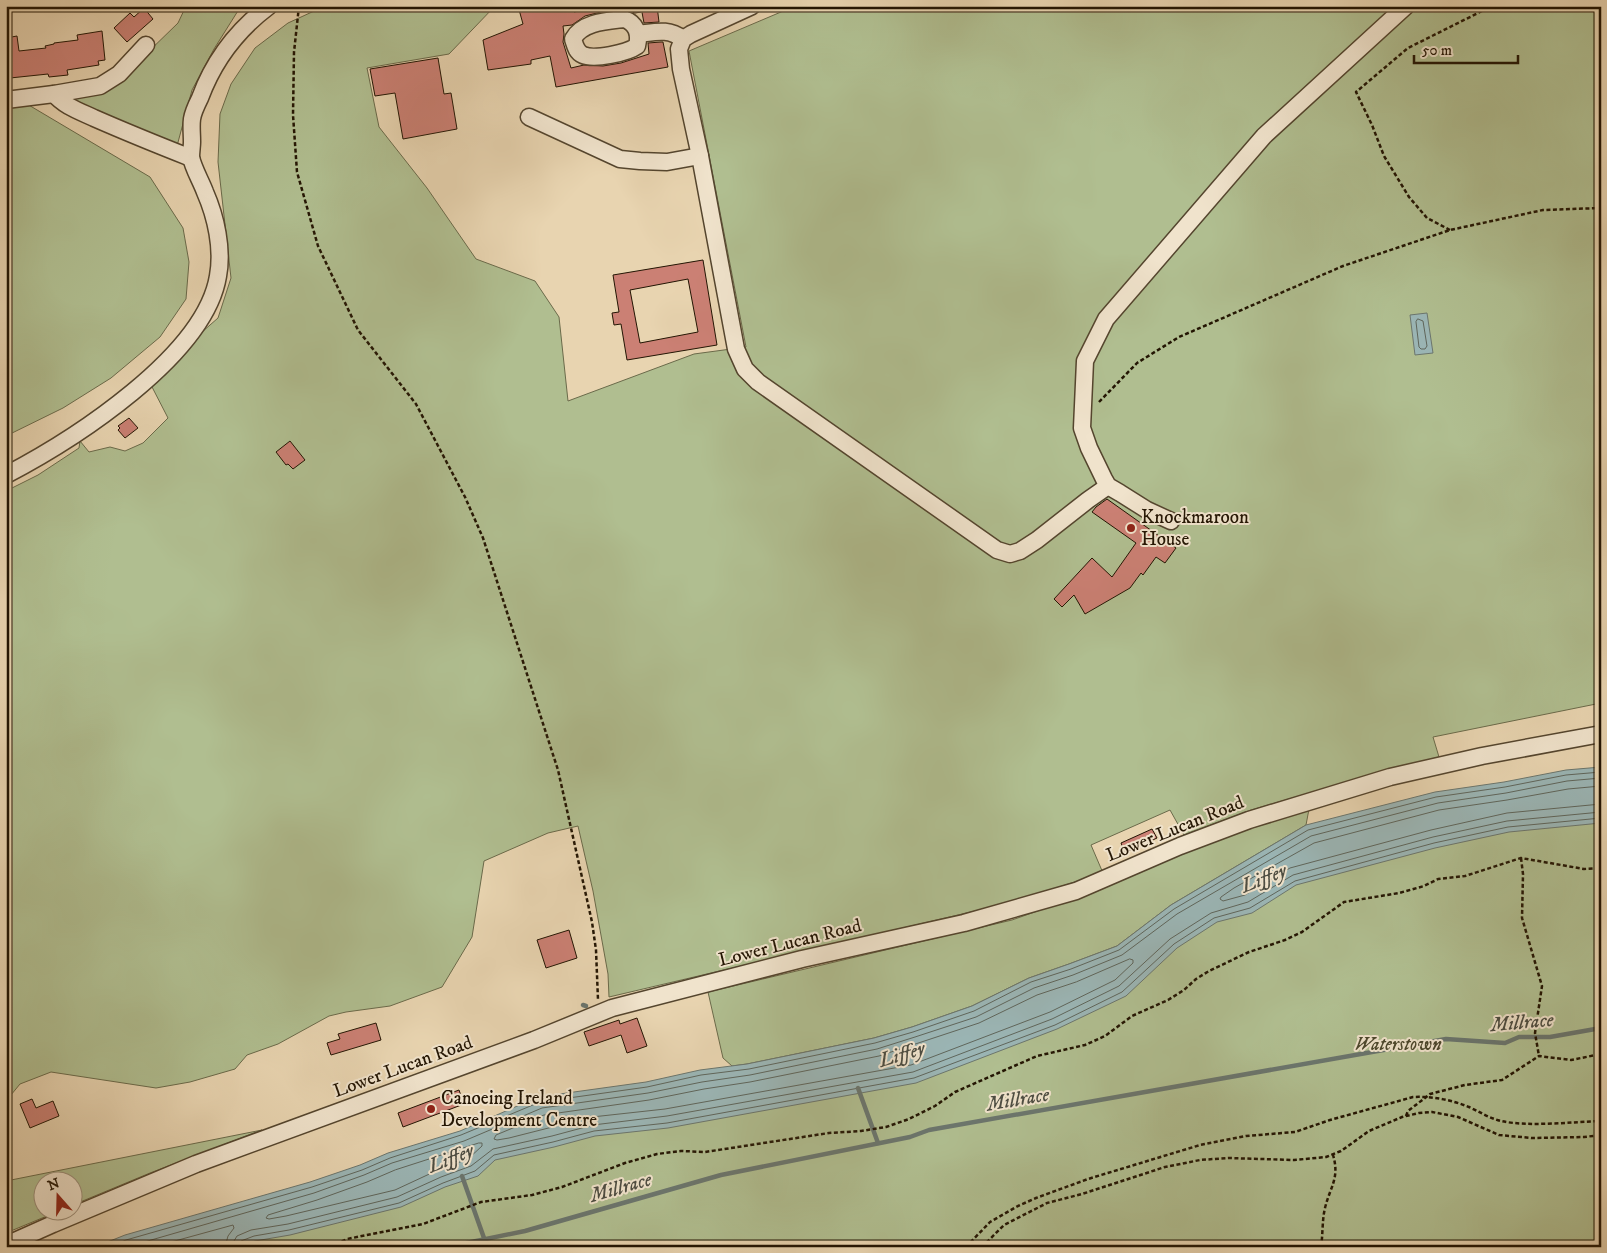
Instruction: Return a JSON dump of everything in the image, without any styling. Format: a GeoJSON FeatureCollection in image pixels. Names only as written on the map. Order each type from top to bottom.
{"type":"FeatureCollection","features":[{"type":"Feature","properties":{"kind":"street"},"geometry":{"type":"LineString","coordinates":[[6,475],[39,458],[92,423],[128,396],[184,342],[206,312],[218,278],[220,258],[218,237],[210,203],[191,158],[192,118],[206,82],[229,43],[250,20],[269,6]]}},
{"type":"Feature","properties":{"kind":"street"},"geometry":{"type":"LineString","coordinates":[[752,6],[691,34],[683,39],[679,49],[680,69],[700,156],[736,349],[745,369],[758,382],[997,550],[1010,554],[1020,551],[1108,486]]}},
{"type":"Feature","properties":{"kind":"street"},"geometry":{"type":"LineString","coordinates":[[1171,522],[1108,486],[1089,448],[1082,428],[1085,361],[1106,319],[1264,136],[1406,6]]}},
{"type":"Feature","properties":{"kind":"street"},"geometry":{"type":"LineString","coordinates":[[638,34],[658,31],[672,32],[683,39]]}},
{"type":"Feature","properties":{"kind":"street"},"geometry":{"type":"LineString","coordinates":[[6,100],[100,86],[119,74],[146,45]]}},
{"type":"Feature","properties":{"kind":"street"},"geometry":{"type":"LineString","coordinates":[[54,94],[61,102],[71,107],[123,131],[191,158]]}},
{"type":"Feature","properties":{"kind":"street"},"geometry":{"type":"LineString","coordinates":[[529,117],[620,159],[640,162],[667,162],[700,156]]}},
{"type":"Feature","properties":{"kind":"street","name":"Lower Lucan Road"},"geometry":{"type":"LineString","coordinates":[[6,1245],[196,1164],[534,1040],[612,1008],[802,959],[964,923],[1076,891],[1180,846],[1248,820],[1390,777],[1482,756],[1601,734]]}},
{"type":"Feature","properties":{"kind":"path"},"geometry":{"type":"LineString","coordinates":[[299,6],[294,52],[293,114],[297,172],[318,246],[358,330],[416,404],[465,497],[483,538],[558,770],[592,922],[596,950],[598,1014]]}},
{"type":"Feature","properties":{"kind":"path"},"geometry":{"type":"LineString","coordinates":[[1450,230],[1427,218],[1409,197],[1384,156],[1372,124],[1356,92],[1408,48],[1482,11]]}},
{"type":"Feature","properties":{"kind":"path"},"geometry":{"type":"LineString","coordinates":[[1082,406],[1094,406],[1137,363],[1179,337],[1343,266],[1450,230],[1543,210],[1601,208]]}},
{"type":"Feature","properties":{"kind":"path"},"geometry":{"type":"LineString","coordinates":[[330,1247],[347,1239],[423,1224],[481,1202],[532,1195],[562,1187],[625,1163],[657,1154],[681,1150],[705,1152],[829,1133],[886,1127],[909,1120],[935,1106],[955,1092],[1030,1059],[1085,1045],[1105,1036],[1132,1016],[1168,1000],[1184,990],[1209,971],[1249,952],[1302,932],[1344,902],[1399,893],[1424,886],[1438,879],[1465,876],[1521,858],[1584,869],[1601,868]]}},
{"type":"Feature","properties":{"kind":"path"},"geometry":{"type":"LineString","coordinates":[[1521,858],[1523,874],[1522,918],[1542,986],[1535,1033],[1539,1056]]}},
{"type":"Feature","properties":{"kind":"path"},"geometry":{"type":"LineString","coordinates":[[1406,1116],[1408,1111],[1425,1096],[1439,1090],[1502,1080],[1539,1056],[1571,1060],[1601,1054]]}},
{"type":"Feature","properties":{"kind":"path"},"geometry":{"type":"LineString","coordinates":[[966,1247],[990,1222],[1018,1206],[1119,1169],[1182,1149],[1227,1139],[1295,1132],[1330,1120],[1413,1097],[1425,1096],[1447,1100],[1469,1107],[1487,1117],[1502,1121],[1525,1123],[1601,1121]]}},
{"type":"Feature","properties":{"kind":"path"},"geometry":{"type":"LineString","coordinates":[[982,1247],[1004,1225],[1047,1204],[1165,1167],[1200,1160],[1228,1158],[1294,1160],[1334,1155],[1369,1131],[1406,1116],[1432,1112],[1447,1114],[1458,1117],[1487,1131],[1506,1136],[1532,1138],[1601,1135]]}},
{"type":"Feature","properties":{"kind":"path"},"geometry":{"type":"LineString","coordinates":[[1321,1247],[1325,1208],[1334,1186],[1337,1172],[1334,1155]]}},
{"type":"Feature","properties":{"kind":"green space"},"geometry":{"type":"Polygon","coordinates":[[[186,6],[241,6],[214,49],[192,90],[177,146],[65,99],[108,91],[178,23],[186,6]]]}},
{"type":"Feature","properties":{"kind":"green space"},"geometry":{"type":"Polygon","coordinates":[[[325,6],[495,6],[449,54],[367,68],[379,127],[427,188],[476,259],[535,281],[559,317],[568,401],[694,354],[746,347],[689,51],[788,9],[781,6],[1601,6],[1601,703],[1433,737],[1439,757],[1251,810],[1184,835],[1170,810],[1091,845],[1103,873],[1009,903],[609,997],[608,974],[593,891],[578,826],[548,833],[484,861],[472,937],[442,987],[390,1006],[329,1016],[278,1044],[247,1055],[235,1069],[190,1082],[156,1088],[51,1072],[20,1084],[6,1101],[6,1025],[9,1024],[6,1015],[6,491],[38,475],[79,448],[80,441],[89,452],[110,447],[125,451],[143,443],[168,418],[151,385],[218,318],[231,278],[218,162],[220,114],[231,84],[255,48],[288,23],[325,6]]]}},
{"type":"Feature","properties":{"kind":"green space"},"geometry":{"type":"Polygon","coordinates":[[[27,104],[150,177],[183,228],[189,262],[186,299],[160,337],[111,378],[63,408],[6,436],[6,106],[27,104]]]}},
{"type":"Feature","properties":{"kind":"green space","name":"Waterstown"},"geometry":{"type":"Polygon","coordinates":[[[1601,797],[1601,1247],[238,1247],[374,1186],[852,1070],[1229,893],[1601,797]]]}},
{"type":"Feature","properties":{"kind":"green space"},"geometry":{"type":"Polygon","coordinates":[[[1309,809],[1306,825],[1171,905],[1117,946],[1029,978],[972,1006],[874,1038],[732,1066],[723,1058],[708,992],[1012,920],[1111,885],[1205,844],[1309,809]]]}},
{"type":"Feature","properties":{"kind":"green space"},"geometry":{"type":"Polygon","coordinates":[[[262,1130],[82,1201],[82,1170],[61,1170],[262,1130]]]}},
{"type":"Feature","properties":{"kind":"green space"},"geometry":{"type":"Polygon","coordinates":[[[32,1176],[32,1220],[37,1220],[6,1233],[6,1181],[32,1176]]]}},
{"type":"Feature","properties":{"kind":"water"},"geometry":{"type":"Polygon","coordinates":[[[1427,313],[1433,353],[1415,355],[1410,315],[1427,313]]]}},
{"type":"Feature","properties":{"kind":"water","name":"Liffey"},"geometry":{"type":"Polygon","coordinates":[[[1601,767],[1601,823],[1509,832],[1435,848],[1296,885],[1252,913],[1217,922],[1177,948],[1126,996],[1057,1029],[916,1083],[668,1128],[595,1136],[495,1160],[478,1176],[445,1187],[401,1207],[290,1235],[255,1241],[238,1247],[95,1247],[125,1235],[310,1182],[388,1153],[460,1131],[538,1097],[646,1082],[700,1070],[747,1064],[874,1038],[912,1027],[972,1006],[1029,978],[1117,946],[1171,905],[1306,825],[1435,792],[1504,782],[1566,770],[1601,767]]]}},
{"type":"Feature","properties":{"kind":"building"},"geometry":{"type":"Polygon","coordinates":[[[518,6],[572,6],[574,12],[605,6],[657,6],[659,22],[644,23],[641,7],[641,12],[635,13],[623,9],[585,16],[572,25],[563,26],[563,42],[571,68],[584,65],[603,66],[621,63],[649,54],[648,43],[661,42],[663,42],[668,67],[556,87],[550,56],[531,60],[531,64],[488,70],[483,40],[523,24],[518,6]]]}},
{"type":"Feature","properties":{"kind":"building"},"geometry":{"type":"Polygon","coordinates":[[[144,8],[153,19],[127,42],[114,28],[130,13],[134,17],[144,8]]]}},
{"type":"Feature","properties":{"kind":"building"},"geometry":{"type":"Polygon","coordinates":[[[102,31],[105,60],[98,61],[99,65],[67,70],[68,75],[49,77],[48,74],[10,78],[8,60],[6,60],[6,38],[17,36],[19,51],[46,48],[45,46],[54,43],[78,40],[77,35],[102,31]]]}},
{"type":"Feature","properties":{"kind":"building"},"geometry":{"type":"Polygon","coordinates":[[[438,58],[444,94],[451,93],[457,129],[403,139],[395,93],[375,96],[370,69],[438,58]]]}},
{"type":"Feature","properties":{"kind":"building"},"geometry":{"type":"Polygon","coordinates":[[[703,260],[717,345],[627,360],[621,324],[614,325],[612,313],[619,312],[613,275],[703,260]],[[688,279],[630,290],[640,343],[698,332],[688,279]]]}},
{"type":"Feature","properties":{"kind":"building"},"geometry":{"type":"Polygon","coordinates":[[[129,418],[138,428],[125,438],[118,430],[120,428],[118,426],[129,418]]]}},
{"type":"Feature","properties":{"kind":"building"},"geometry":{"type":"Polygon","coordinates":[[[290,441],[305,460],[293,469],[288,464],[286,465],[276,452],[290,441]]]}},
{"type":"Feature","properties":{"kind":"building"},"geometry":{"type":"Polygon","coordinates":[[[1107,499],[1176,548],[1165,563],[1156,557],[1143,575],[1141,573],[1130,588],[1085,614],[1074,595],[1062,607],[1054,599],[1092,558],[1112,577],[1136,543],[1092,512],[1107,499]]]}},
{"type":"Feature","properties":{"kind":"building"},"geometry":{"type":"Polygon","coordinates":[[[1152,829],[1157,838],[1125,853],[1121,843],[1152,829]]]}},
{"type":"Feature","properties":{"kind":"building"},"geometry":{"type":"Polygon","coordinates":[[[569,930],[577,958],[546,968],[537,940],[569,930]]]}},
{"type":"Feature","properties":{"kind":"building"},"geometry":{"type":"Polygon","coordinates":[[[637,1018],[647,1046],[627,1053],[621,1035],[589,1046],[584,1032],[619,1020],[620,1024],[637,1018]]]}},
{"type":"Feature","properties":{"kind":"building"},"geometry":{"type":"Polygon","coordinates":[[[376,1023],[381,1040],[331,1055],[327,1043],[340,1039],[338,1034],[376,1023]]]}},
{"type":"Feature","properties":{"kind":"building","name":"Canoeing Ireland Development Centre"},"geometry":{"type":"Polygon","coordinates":[[[459,1090],[464,1104],[403,1127],[398,1113],[459,1090]]]}},
{"type":"Feature","properties":{"kind":"building"},"geometry":{"type":"Polygon","coordinates":[[[32,1099],[36,1108],[53,1101],[59,1116],[30,1128],[20,1104],[32,1099]]]}},
{"type":"Feature","properties":{"kind":"waterway","name":"Millrace"},"geometry":{"type":"LineString","coordinates":[[447,1247],[525,1231],[721,1175],[910,1137],[929,1130],[1446,1039],[1505,1043],[1519,1037],[1550,1037],[1601,1028]]}},
{"type":"Feature","properties":{"kind":"waterway"},"geometry":{"type":"LineString","coordinates":[[858,1088],[878,1143]]}},
{"type":"Feature","properties":{"kind":"waterway","name":"Liffey"},"geometry":{"type":"LineString","coordinates":[[462,1176],[484,1238]]}},
{"type":"Feature","properties":{"kind":"place","name":"Knockmaroon House"},"geometry":{"type":"Point","coordinates":[1131,528]}},
{"type":"Feature","properties":{"kind":"place","name":"Canoeing Ireland Development Centre"},"geometry":{"type":"Point","coordinates":[431,1109]}}]}
